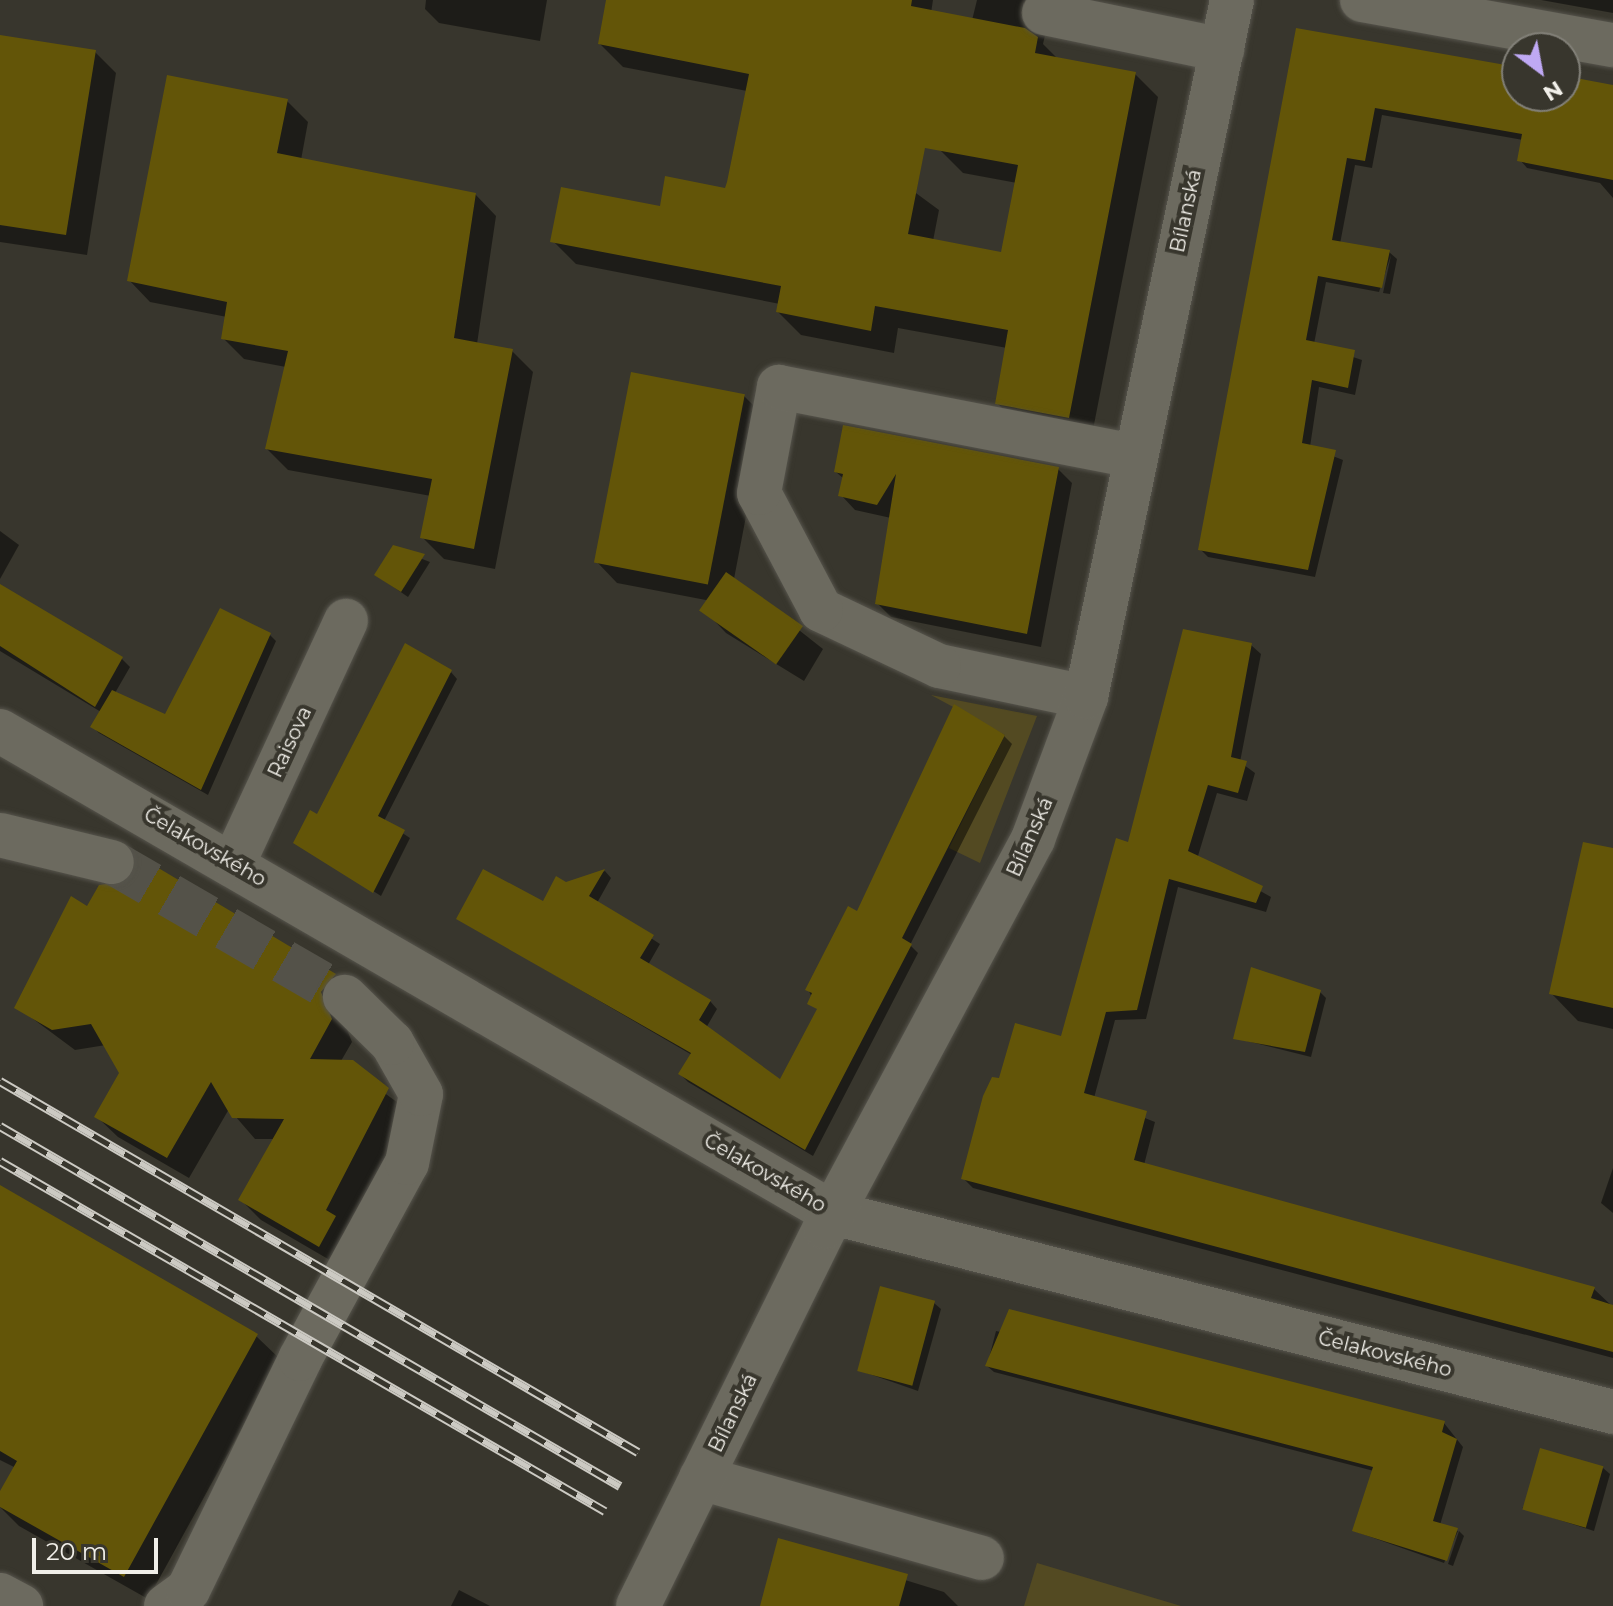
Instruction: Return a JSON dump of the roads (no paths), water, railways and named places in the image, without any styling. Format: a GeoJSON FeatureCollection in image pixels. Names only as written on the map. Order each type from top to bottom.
{"type":"FeatureCollection","features":[{"type":"Feature","properties":{"kind":"street","name":"Bílanská"},"geometry":{"type":"LineString","coordinates":[[638,1606],[833,1213],[1033,839],[1086,697],[1133,456],[1232,0]]}},
{"type":"Feature","properties":{"kind":"street"},"geometry":{"type":"LineString","coordinates":[[1362,0],[1613,45]]}},
{"type":"Feature","properties":{"kind":"street"},"geometry":{"type":"LineString","coordinates":[[1044,13],[1222,50]]}},
{"type":"Feature","properties":{"kind":"street"},"geometry":{"type":"LineString","coordinates":[[1086,697],[939,666],[821,610],[759,493],[779,387],[1133,456]]}},
{"type":"Feature","properties":{"kind":"street","name":"Raisova"},"geometry":{"type":"LineString","coordinates":[[234,862],[346,621]]}},
{"type":"Feature","properties":{"kind":"street","name":"Čelakovského"},"geometry":{"type":"LineString","coordinates":[[0,731],[234,862],[833,1213],[1613,1412]]}},
{"type":"Feature","properties":{"kind":"street"},"geometry":{"type":"LineString","coordinates":[[0,835],[112,862]]}},
{"type":"Feature","properties":{"kind":"street"},"geometry":{"type":"LineString","coordinates":[[166,1606],[188,1590],[407,1163],[421,1094],[392,1043],[345,997]]}},
{"type":"Feature","properties":{"kind":"street"},"geometry":{"type":"LineString","coordinates":[[701,1478],[982,1558]]}},
{"type":"Feature","properties":{"kind":"street"},"geometry":{"type":"LineString","coordinates":[[0,1595],[21,1606]]}},
{"type":"Feature","properties":{"kind":"tunnel"},"geometry":{"type":"LineString","coordinates":[[112,862],[345,997]]}},
{"type":"Feature","properties":{"kind":"railway"},"geometry":{"type":"LineString","coordinates":[[0,1081],[638,1452]]}},
{"type":"Feature","properties":{"kind":"railway"},"geometry":{"type":"LineString","coordinates":[[0,1126],[620,1486]]}},
{"type":"Feature","properties":{"kind":"railway"},"geometry":{"type":"LineString","coordinates":[[0,1161],[605,1511]]}}]}
